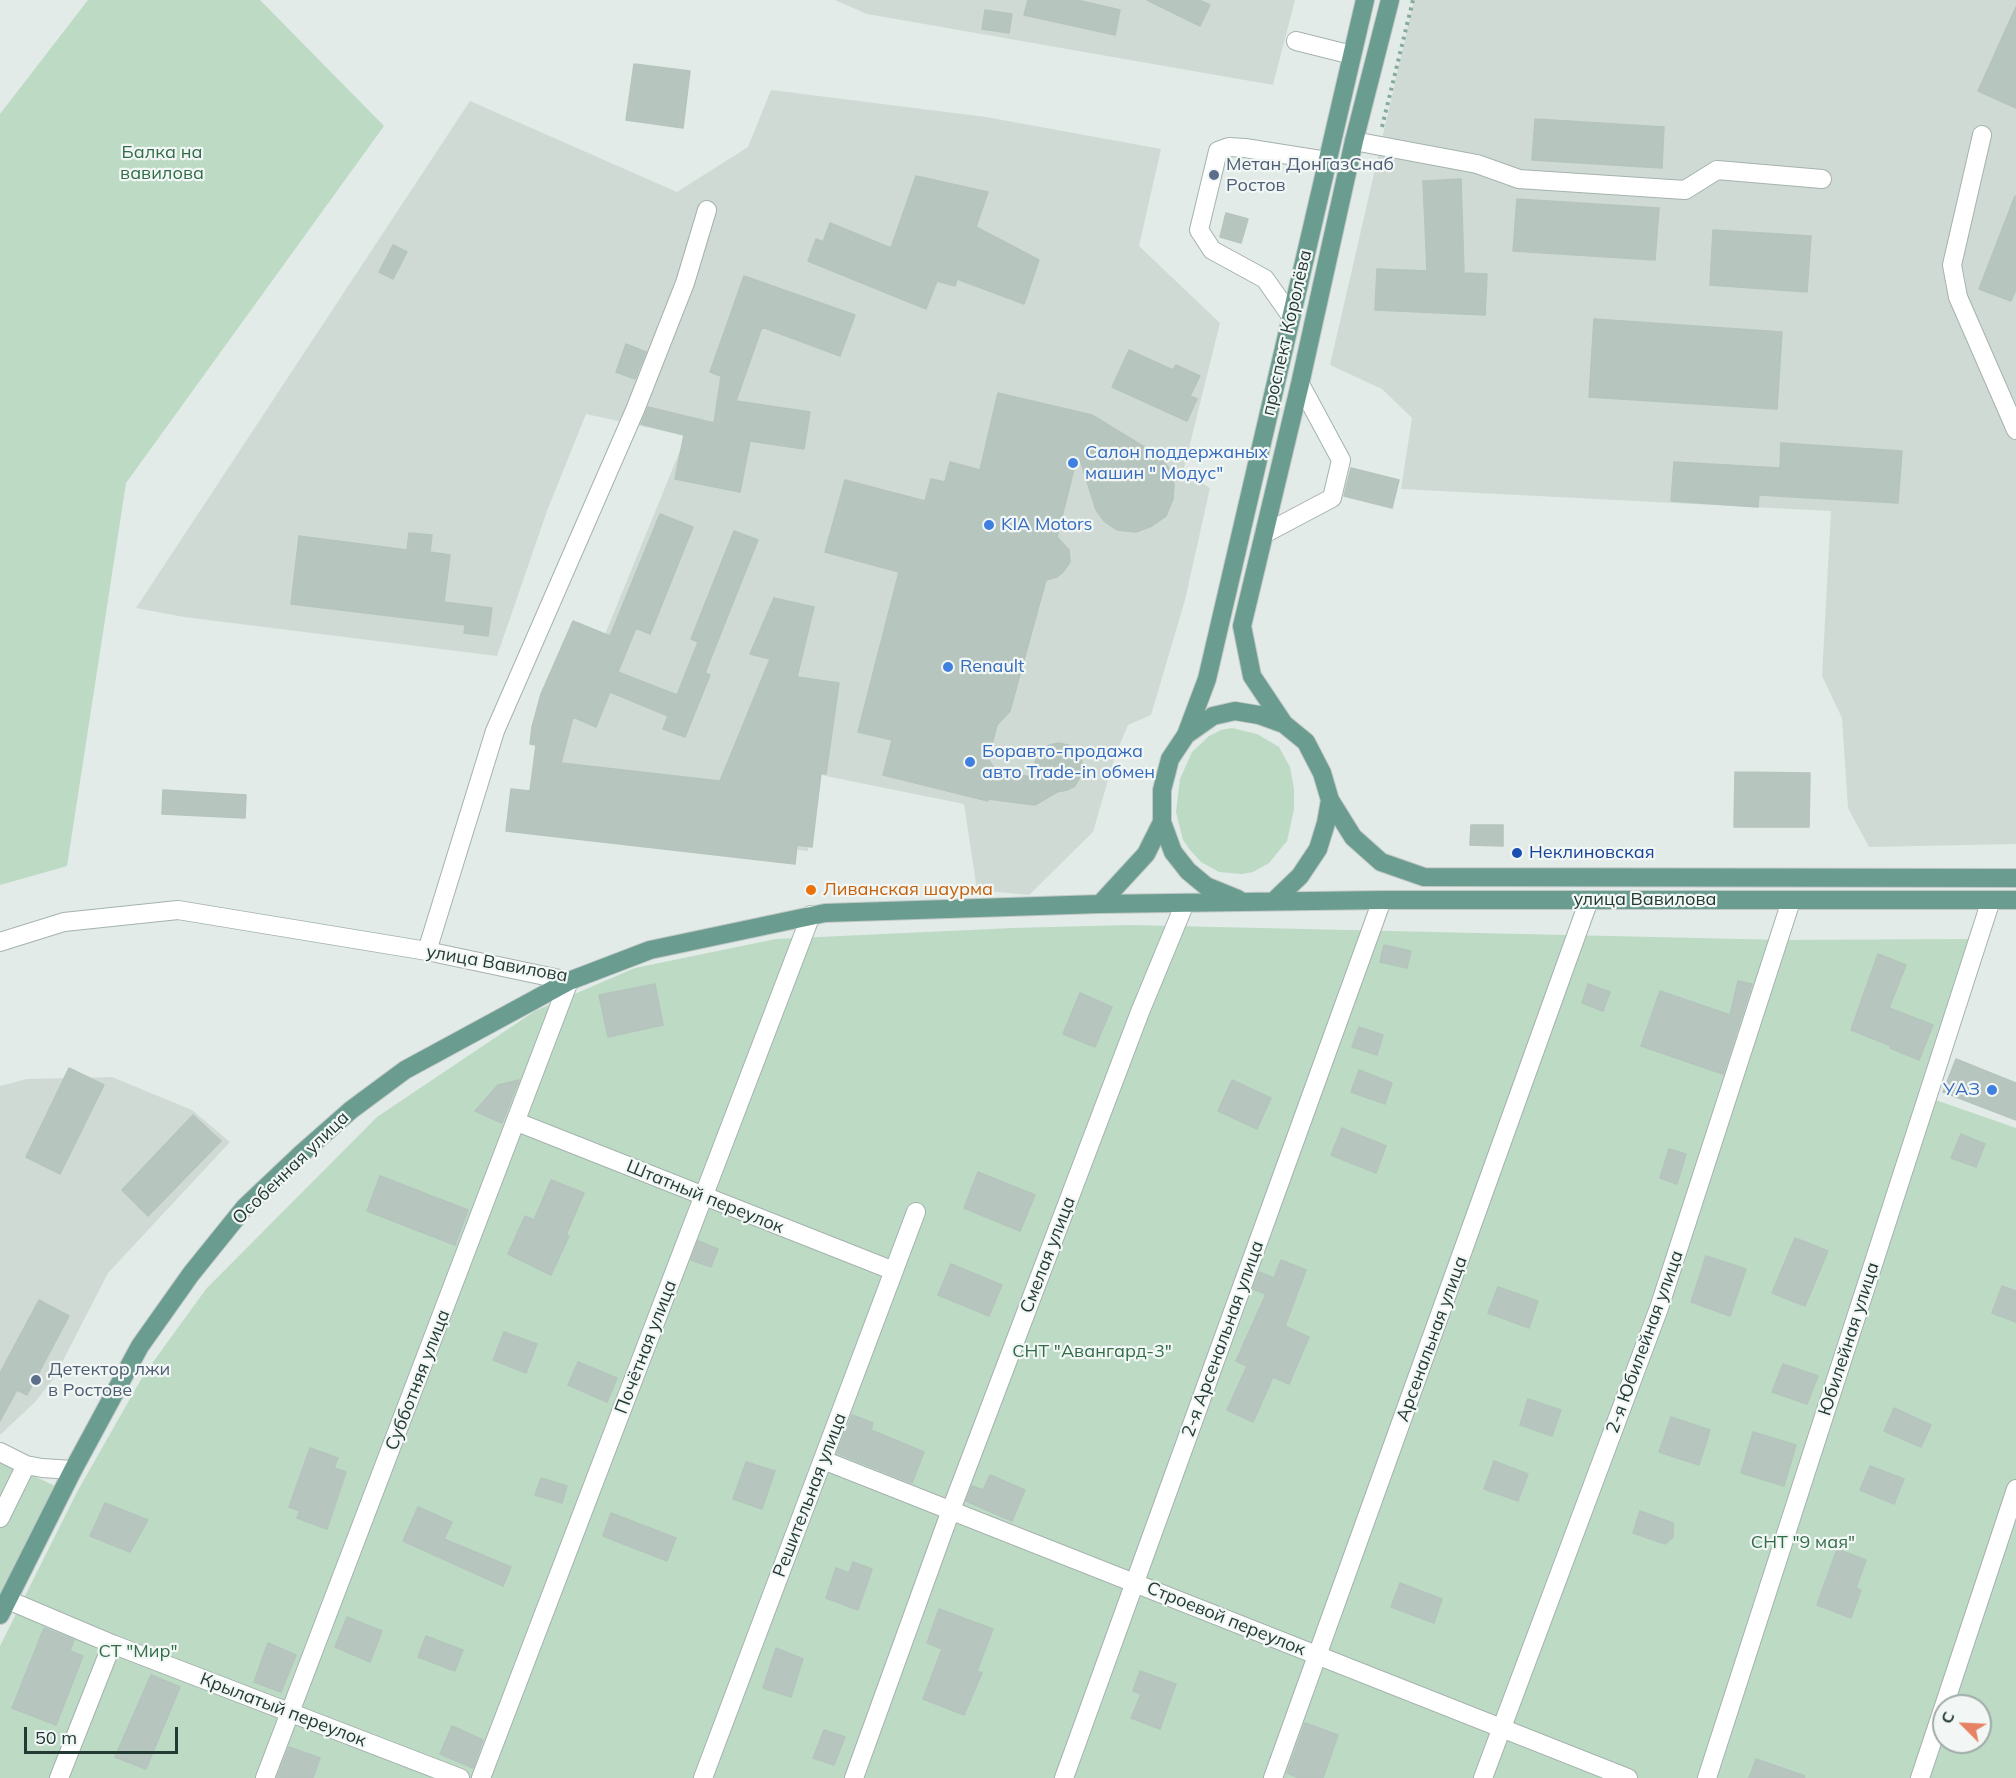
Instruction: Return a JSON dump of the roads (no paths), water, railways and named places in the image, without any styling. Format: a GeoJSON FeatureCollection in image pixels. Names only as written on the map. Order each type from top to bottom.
{"type":"FeatureCollection","features":[{"type":"Feature","properties":{"kind":"main road","name":"проспект Королёва"},"geometry":{"type":"LineString","coordinates":[[1186,735],[1207,679],[1365,0]]}},
{"type":"Feature","properties":{"kind":"main road","name":"проспект Королёва"},"geometry":{"type":"LineString","coordinates":[[1284,724],[1252,676],[1242,626],[1300,384],[1354,141],[1390,0]]}},
{"type":"Feature","properties":{"kind":"main road","name":"улица Вавилова"},"geometry":{"type":"LineString","coordinates":[[1246,902],[1226,896],[1206,886],[1188,871],[1173,852],[1162,822],[1162,790],[1167,769],[1170,759],[1186,735],[1213,716],[1236,711],[1259,715],[1284,724],[1306,742],[1322,773],[1330,800],[1353,837],[1382,862],[1424,877],[2016,878]]}},
{"type":"Feature","properties":{"kind":"main road","name":"улица Вавилова"},"geometry":{"type":"LineString","coordinates":[[1274,901],[1300,876],[1317,849],[1326,824],[1330,800]]}},
{"type":"Feature","properties":{"kind":"main road","name":"улица Вавилова"},"geometry":{"type":"LineString","coordinates":[[1100,904],[1146,854],[1162,822]]}},
{"type":"Feature","properties":{"kind":"main road","name":"улица Вавилова"},"geometry":{"type":"LineString","coordinates":[[569,981],[650,950],[825,913],[1274,901],[2016,900]]}},
{"type":"Feature","properties":{"kind":"main road","name":"Особенная улица"},"geometry":{"type":"LineString","coordinates":[[4,1607],[73,1470],[140,1346],[191,1274],[245,1207],[351,1110],[405,1070],[569,981]]}},
{"type":"Feature","properties":{"kind":"street"},"geometry":{"type":"LineString","coordinates":[[1296,41],[1352,55]]}},
{"type":"Feature","properties":{"kind":"street"},"geometry":{"type":"LineString","coordinates":[[1982,135],[1952,266],[1958,297],[2016,430]]}},
{"type":"Feature","properties":{"kind":"street"},"geometry":{"type":"LineString","coordinates":[[1354,141],[1477,164],[1519,178],[1685,190],[1717,170],[1822,179]]}},
{"type":"Feature","properties":{"kind":"street"},"geometry":{"type":"LineString","coordinates":[[1291,316],[1265,279],[1212,250],[1199,230],[1218,151],[1229,147],[1245,148],[1327,161]]}},
{"type":"Feature","properties":{"kind":"street"},"geometry":{"type":"LineString","coordinates":[[427,951],[495,732],[635,410],[685,283],[707,210]]}},
{"type":"Feature","properties":{"kind":"street"},"geometry":{"type":"LineString","coordinates":[[1264,534],[1332,498],[1341,460],[1300,384]]}},
{"type":"Feature","properties":{"kind":"street","name":"2-я Арсенальная улица"},"geometry":{"type":"LineString","coordinates":[[1064,1778],[1382,900]]}},
{"type":"Feature","properties":{"kind":"street","name":"Арсенальная улица"},"geometry":{"type":"LineString","coordinates":[[1273,1778],[1589,900]]}},
{"type":"Feature","properties":{"kind":"street","name":"Юбилейная улица"},"geometry":{"type":"LineString","coordinates":[[1707,1778],[1991,900]]}},
{"type":"Feature","properties":{"kind":"street","name":"2-я Юбилейная улица"},"geometry":{"type":"LineString","coordinates":[[1483,1778],[1659,1308],[1791,901]]}},
{"type":"Feature","properties":{"kind":"street","name":"Смелая улица"},"geometry":{"type":"LineString","coordinates":[[854,1778],[951,1510],[1140,1012],[1185,903]]}},
{"type":"Feature","properties":{"kind":"street","name":"улица Вавилова"},"geometry":{"type":"LineString","coordinates":[[0,942],[64,922],[178,910],[427,951],[569,981]]}},
{"type":"Feature","properties":{"kind":"street","name":"Почётная улица"},"geometry":{"type":"LineString","coordinates":[[481,1778],[811,915]]}},
{"type":"Feature","properties":{"kind":"street","name":"Субботняя улица"},"geometry":{"type":"LineString","coordinates":[[265,1778],[569,981]]}},
{"type":"Feature","properties":{"kind":"street","name":"Штатный переулок"},"geometry":{"type":"LineString","coordinates":[[516,1122],[894,1271]]}},
{"type":"Feature","properties":{"kind":"street","name":"Решительная улица"},"geometry":{"type":"LineString","coordinates":[[703,1778],[916,1212]]}},
{"type":"Feature","properties":{"kind":"street"},"geometry":{"type":"LineString","coordinates":[[0,1452],[26,1465],[73,1470]]}},
{"type":"Feature","properties":{"kind":"street","name":"Строевой переулок"},"geometry":{"type":"LineString","coordinates":[[823,1460],[1628,1778]]}},
{"type":"Feature","properties":{"kind":"street"},"geometry":{"type":"LineString","coordinates":[[0,1518],[26,1465]]}},
{"type":"Feature","properties":{"kind":"street"},"geometry":{"type":"LineString","coordinates":[[1948,1694],[2016,1489]]}},
{"type":"Feature","properties":{"kind":"street","name":"Крылатый переулок"},"geometry":{"type":"LineString","coordinates":[[4,1607],[111,1644],[460,1778]]}},
{"type":"Feature","properties":{"kind":"street"},"geometry":{"type":"LineString","coordinates":[[59,1778],[111,1644]]}},
{"type":"Feature","properties":{"kind":"street"},"geometry":{"type":"LineString","coordinates":[[1920,1778],[1932,1742]]}},
{"type":"Feature","properties":{"kind":"place","name":"Метан ДонГазСнаб Ростов"},"geometry":{"type":"Point","coordinates":[1214,175]}},
{"type":"Feature","properties":{"kind":"place","name":"Салон поддержаных машин \" Модус\""},"geometry":{"type":"Point","coordinates":[1073,463]}},
{"type":"Feature","properties":{"kind":"place","name":"KIA Motors"},"geometry":{"type":"Point","coordinates":[989,525]}},
{"type":"Feature","properties":{"kind":"place","name":"Renault"},"geometry":{"type":"Point","coordinates":[948,667]}},
{"type":"Feature","properties":{"kind":"place","name":"Боравто-продажа авто Trade-in обмен"},"geometry":{"type":"Point","coordinates":[970,762]}},
{"type":"Feature","properties":{"kind":"place","name":"Неклиновская"},"geometry":{"type":"Point","coordinates":[1517,853]}},
{"type":"Feature","properties":{"kind":"place","name":"Ливанская шаурма"},"geometry":{"type":"Point","coordinates":[811,890]}},
{"type":"Feature","properties":{"kind":"place","name":"УАЗ"},"geometry":{"type":"Point","coordinates":[1992,1090]}},
{"type":"Feature","properties":{"kind":"place","name":"Детектор лжи в Ростове"},"geometry":{"type":"Point","coordinates":[36,1380]}},
{"type":"Feature","properties":{"kind":"park label","name":"Балка на вавилова"},"geometry":{"type":"Point","coordinates":[162,163]}},
{"type":"Feature","properties":{"kind":"park label","name":"СНТ \"Авангард-3\""},"geometry":{"type":"Point","coordinates":[1092,1352]}},
{"type":"Feature","properties":{"kind":"park label","name":"СНТ \"9 мая\""},"geometry":{"type":"Point","coordinates":[1803,1543]}},
{"type":"Feature","properties":{"kind":"park label","name":"СТ \"Мир\""},"geometry":{"type":"Point","coordinates":[138,1652]}}]}
